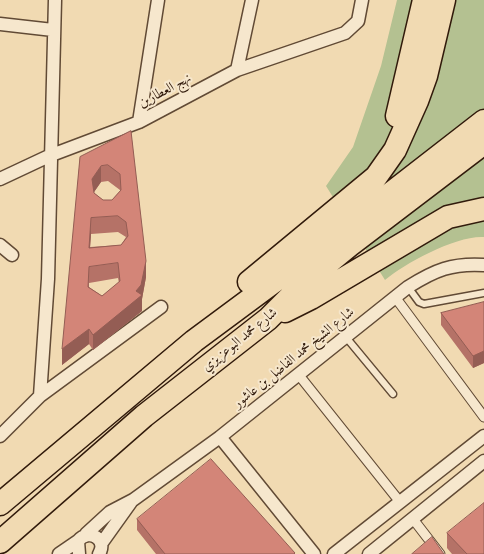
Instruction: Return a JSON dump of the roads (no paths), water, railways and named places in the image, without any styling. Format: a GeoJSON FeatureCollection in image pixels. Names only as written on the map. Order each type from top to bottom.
{"type":"FeatureCollection","features":[{"type":"Feature","properties":{"kind":"highway"},"geometry":{"type":"LineString","coordinates":[[334,214],[379,158],[393,128],[402,103],[424,0]]}},
{"type":"Feature","properties":{"kind":"highway"},"geometry":{"type":"LineString","coordinates":[[194,341],[228,299],[334,214],[376,177],[395,150],[426,76],[444,0]]}},
{"type":"Feature","properties":{"kind":"highway","name":"شارع محمد البوعزيزي"},"geometry":{"type":"LineString","coordinates":[[0,504],[194,341],[341,232],[484,121]]}},
{"type":"Feature","properties":{"kind":"highway","name":"شارع محمد البوعزيزي"},"geometry":{"type":"LineString","coordinates":[[0,542],[48,498],[144,416],[268,319],[306,281],[484,143]]}},
{"type":"Feature","properties":{"kind":"highway"},"geometry":{"type":"LineString","coordinates":[[268,319],[311,298],[448,217],[484,209]]}},
{"type":"Feature","properties":{"kind":"highway"},"geometry":{"type":"LineString","coordinates":[[436,225],[484,222]]}},
{"type":"Feature","properties":{"kind":"street"},"geometry":{"type":"LineString","coordinates":[[40,396],[48,279],[49,156],[55,0]]}},
{"type":"Feature","properties":{"kind":"street"},"geometry":{"type":"LineString","coordinates":[[139,122],[158,0]]}},
{"type":"Feature","properties":{"kind":"street"},"geometry":{"type":"LineString","coordinates":[[237,70],[252,0]]}},
{"type":"Feature","properties":{"kind":"street","name":"نهج العطارين"},"geometry":{"type":"LineString","coordinates":[[0,178],[49,156],[139,122],[237,70],[345,33],[358,21],[362,0]]}},
{"type":"Feature","properties":{"kind":"street"},"geometry":{"type":"LineString","coordinates":[[0,24],[53,30]]}},
{"type":"Feature","properties":{"kind":"street"},"geometry":{"type":"LineString","coordinates":[[0,245],[12,255]]}},
{"type":"Feature","properties":{"kind":"street","name":"شارع الشيخ محمد الفاضل بن عاشور"},"geometry":{"type":"LineString","coordinates":[[133,500],[220,437],[408,287],[434,271],[463,264],[484,265]]}},
{"type":"Feature","properties":{"kind":"street"},"geometry":{"type":"LineString","coordinates":[[395,297],[484,417]]}},
{"type":"Feature","properties":{"kind":"street"},"geometry":{"type":"LineString","coordinates":[[0,436],[40,396],[161,307]]}},
{"type":"Feature","properties":{"kind":"street"},"geometry":{"type":"LineString","coordinates":[[298,374],[400,502]]}},
{"type":"Feature","properties":{"kind":"street"},"geometry":{"type":"LineString","coordinates":[[334,554],[484,436]]}},
{"type":"Feature","properties":{"kind":"street"},"geometry":{"type":"LineString","coordinates":[[220,437],[314,554]]}},
{"type":"Feature","properties":{"kind":"street"},"geometry":{"type":"LineString","coordinates":[[369,554],[484,461]]}},
{"type":"Feature","properties":{"kind":"street"},"geometry":{"type":"LineString","coordinates":[[59,554],[82,538],[110,512],[133,500]]}},
{"type":"Feature","properties":{"kind":"street"},"geometry":{"type":"LineString","coordinates":[[102,550],[133,500]]}},
{"type":"Feature","properties":{"kind":"street"},"geometry":{"type":"LineString","coordinates":[[413,519],[440,554]]}},
{"type":"Feature","properties":{"kind":"street"},"geometry":{"type":"LineString","coordinates":[[82,538],[97,537],[102,550]]}},
{"type":"Feature","properties":{"kind":"street"},"geometry":{"type":"LineString","coordinates":[[79,554],[82,538]]}},
{"type":"Feature","properties":{"kind":"lane"},"geometry":{"type":"LineString","coordinates":[[408,287],[419,302],[424,304],[484,293]]}},
{"type":"Feature","properties":{"kind":"lane"},"geometry":{"type":"LineString","coordinates":[[345,336],[393,394]]}}]}
